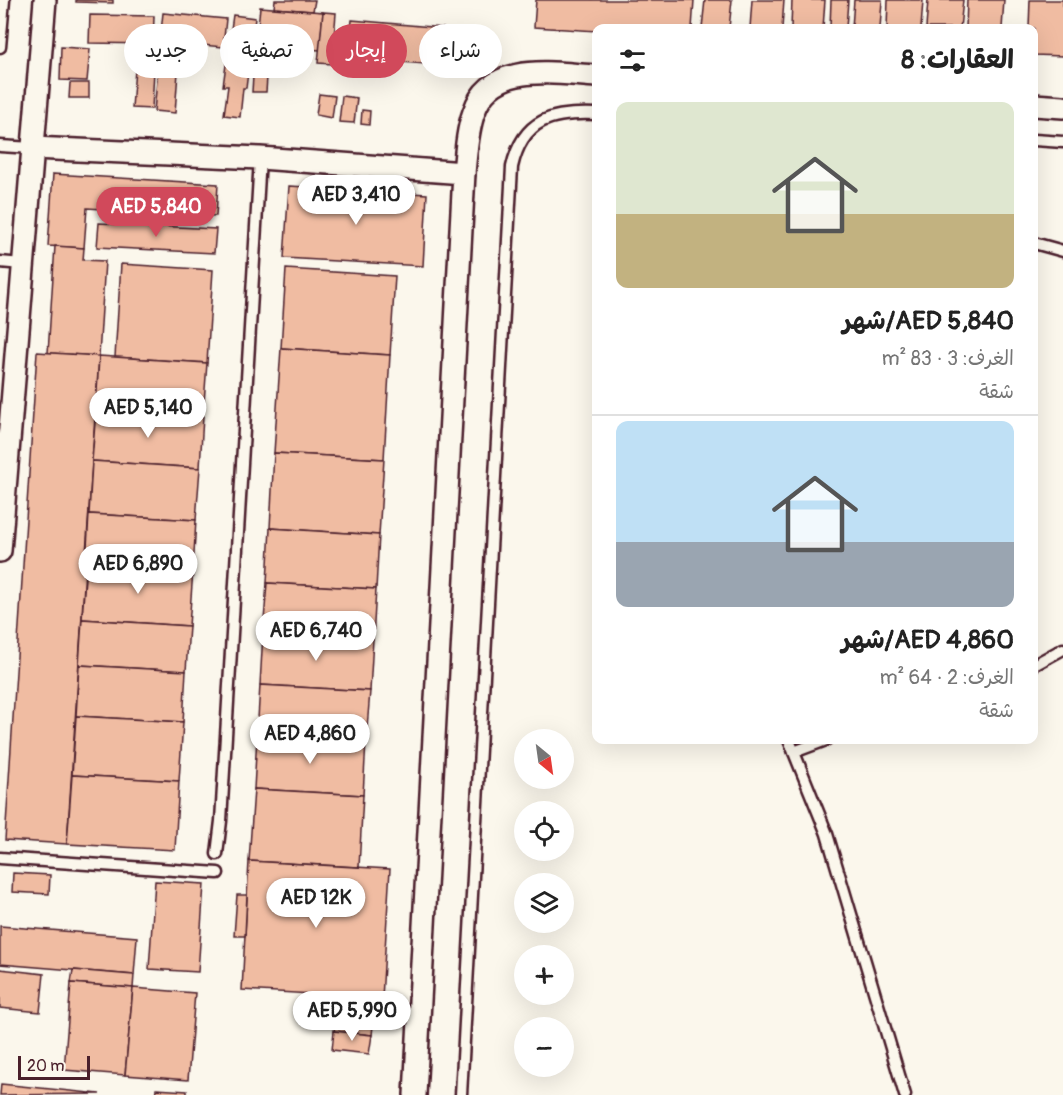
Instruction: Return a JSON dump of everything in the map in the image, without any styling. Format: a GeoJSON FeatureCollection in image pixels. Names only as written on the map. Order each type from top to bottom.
{"type":"FeatureCollection","features":[{"type":"Feature","properties":{"kind":"street"},"geometry":{"type":"LineString","coordinates":[[0,551],[45,0]]}},
{"type":"Feature","properties":{"kind":"street"},"geometry":{"type":"LineString","coordinates":[[415,1095],[464,172],[474,110],[483,94],[497,82],[513,75],[532,72],[592,76]]}},
{"type":"Feature","properties":{"kind":"street"},"geometry":{"type":"LineString","coordinates":[[1038,105],[1063,107]]}},
{"type":"Feature","properties":{"kind":"street"},"geometry":{"type":"LineString","coordinates":[[32,148],[260,158],[464,172]]}},
{"type":"Feature","properties":{"kind":"lane"},"geometry":{"type":"LineString","coordinates":[[0,47],[4,0]]}},
{"type":"Feature","properties":{"kind":"lane"},"geometry":{"type":"LineString","coordinates":[[460,1095],[512,167],[519,145],[534,127],[544,120],[566,113],[592,114]]}},
{"type":"Feature","properties":{"kind":"lane"},"geometry":{"type":"LineString","coordinates":[[1038,140],[1063,142]]}},
{"type":"Feature","properties":{"kind":"lane"},"geometry":{"type":"LineString","coordinates":[[0,146],[32,148]]}},
{"type":"Feature","properties":{"kind":"lane"},"geometry":{"type":"LineString","coordinates":[[217,854],[223,797],[260,158]]}},
{"type":"Feature","properties":{"kind":"lane"},"geometry":{"type":"LineString","coordinates":[[1038,244],[1063,251]]}},
{"type":"Feature","properties":{"kind":"lane"},"geometry":{"type":"LineString","coordinates":[[0,262],[22,264]]}},
{"type":"Feature","properties":{"kind":"lane"},"geometry":{"type":"LineString","coordinates":[[1038,662],[1063,649]]}},
{"type":"Feature","properties":{"kind":"lane"},"geometry":{"type":"LineString","coordinates":[[791,744],[827,834],[905,1095]]}},
{"type":"Feature","properties":{"kind":"lane"},"geometry":{"type":"LineString","coordinates":[[794,752],[815,744]]}},
{"type":"Feature","properties":{"kind":"lane"},"geometry":{"type":"LineString","coordinates":[[0,858],[218,873]]}},
{"type":"Feature","properties":{"kind":"building"},"geometry":{"type":"Polygon","coordinates":[[[76,0],[113,0],[113,3],[76,2],[76,0]]]}},
{"type":"Feature","properties":{"kind":"building"},"geometry":{"type":"Polygon","coordinates":[[[275,0],[315,0],[313,11],[274,8],[275,0]]]}},
{"type":"Feature","properties":{"kind":"building"},"geometry":{"type":"Polygon","coordinates":[[[536,0],[694,0],[692,24],[592,24],[592,31],[534,27],[536,0]]]}},
{"type":"Feature","properties":{"kind":"building"},"geometry":{"type":"Polygon","coordinates":[[[705,0],[732,0],[729,24],[702,24],[705,0]]]}},
{"type":"Feature","properties":{"kind":"building"},"geometry":{"type":"Polygon","coordinates":[[[752,0],[784,0],[782,24],[750,24],[752,0]]]}},
{"type":"Feature","properties":{"kind":"building"},"geometry":{"type":"Polygon","coordinates":[[[792,0],[825,0],[823,24],[791,24],[792,0]]]}},
{"type":"Feature","properties":{"kind":"building"},"geometry":{"type":"Polygon","coordinates":[[[831,0],[848,0],[846,24],[830,24],[831,0]]]}},
{"type":"Feature","properties":{"kind":"building"},"geometry":{"type":"Polygon","coordinates":[[[854,0],[882,0],[880,24],[852,24],[854,0]]]}},
{"type":"Feature","properties":{"kind":"building"},"geometry":{"type":"Polygon","coordinates":[[[888,0],[923,0],[921,24],[887,24],[888,0]]]}},
{"type":"Feature","properties":{"kind":"building"},"geometry":{"type":"Polygon","coordinates":[[[928,0],[963,0],[960,24],[926,24],[928,0]]]}},
{"type":"Feature","properties":{"kind":"building"},"geometry":{"type":"Polygon","coordinates":[[[967,0],[1004,0],[1002,24],[966,24],[967,0]]]}},
{"type":"Feature","properties":{"kind":"building"},"geometry":{"type":"Polygon","coordinates":[[[1030,0],[1063,0],[1063,56],[1038,55],[1038,24],[1029,24],[1030,0]]]}},
{"type":"Feature","properties":{"kind":"building"},"geometry":{"type":"Polygon","coordinates":[[[260,7],[323,12],[320,50],[314,50],[314,24],[258,24],[260,7]]]}},
{"type":"Feature","properties":{"kind":"building"},"geometry":{"type":"Polygon","coordinates":[[[323,12],[336,13],[335,24],[326,24],[326,64],[318,63],[323,12]]]}},
{"type":"Feature","properties":{"kind":"building"},"geometry":{"type":"Polygon","coordinates":[[[163,13],[226,19],[225,24],[220,24],[220,47],[208,46],[208,24],[162,24],[163,13]]]}},
{"type":"Feature","properties":{"kind":"building"},"geometry":{"type":"Polygon","coordinates":[[[90,15],[154,16],[154,24],[124,24],[124,44],[89,43],[90,15]]]}},
{"type":"Feature","properties":{"kind":"building"},"geometry":{"type":"Polygon","coordinates":[[[233,15],[255,18],[254,24],[232,24],[233,15]]]}},
{"type":"Feature","properties":{"kind":"building"},"geometry":{"type":"Polygon","coordinates":[[[352,20],[398,24],[352,24],[352,20]]]}},
{"type":"Feature","properties":{"kind":"building"},"geometry":{"type":"Polygon","coordinates":[[[407,25],[419,26],[419,63],[407,63],[407,25]]]}},
{"type":"Feature","properties":{"kind":"building"},"geometry":{"type":"Polygon","coordinates":[[[61,47],[90,49],[87,81],[60,80],[61,47]]]}},
{"type":"Feature","properties":{"kind":"building"},"geometry":{"type":"Polygon","coordinates":[[[134,78],[154,78],[152,109],[132,108],[134,78]]]}},
{"type":"Feature","properties":{"kind":"building"},"geometry":{"type":"Polygon","coordinates":[[[157,78],[178,78],[175,113],[154,111],[157,78]]]}},
{"type":"Feature","properties":{"kind":"building"},"geometry":{"type":"Polygon","coordinates":[[[224,78],[247,78],[246,88],[243,88],[240,117],[224,115],[228,86],[223,86],[224,78]]]}},
{"type":"Feature","properties":{"kind":"building"},"geometry":{"type":"Polygon","coordinates":[[[253,78],[267,78],[266,92],[252,92],[253,78]]]}},
{"type":"Feature","properties":{"kind":"building"},"geometry":{"type":"Polygon","coordinates":[[[70,83],[89,83],[89,98],[69,98],[70,83]]]}},
{"type":"Feature","properties":{"kind":"building"},"geometry":{"type":"Polygon","coordinates":[[[319,94],[335,96],[332,118],[316,115],[319,94]]]}},
{"type":"Feature","properties":{"kind":"building"},"geometry":{"type":"Polygon","coordinates":[[[342,96],[357,98],[354,123],[339,122],[342,96]]]}},
{"type":"Feature","properties":{"kind":"building"},"geometry":{"type":"Polygon","coordinates":[[[362,110],[370,111],[369,125],[361,124],[362,110]]]}},
{"type":"Feature","properties":{"kind":"building"},"geometry":{"type":"Polygon","coordinates":[[[53,174],[218,184],[216,216],[87,208],[84,248],[48,246],[53,174]]]}},
{"type":"Feature","properties":{"kind":"building"},"geometry":{"type":"Polygon","coordinates":[[[289,186],[427,194],[423,266],[284,258],[289,186]]]}},
{"type":"Feature","properties":{"kind":"building"},"geometry":{"type":"Polygon","coordinates":[[[99,223],[216,229],[214,253],[97,247],[99,223]]]}},
{"type":"Feature","properties":{"kind":"building"},"geometry":{"type":"Polygon","coordinates":[[[55,246],[84,248],[83,260],[105,261],[99,356],[48,353],[55,246]]]}},
{"type":"Feature","properties":{"kind":"building"},"geometry":{"type":"Polygon","coordinates":[[[121,264],[213,270],[207,363],[115,357],[121,264]]]}},
{"type":"Feature","properties":{"kind":"building"},"geometry":{"type":"Polygon","coordinates":[[[286,269],[395,276],[390,355],[281,348],[286,269]]]}},
{"type":"Feature","properties":{"kind":"building"},"geometry":{"type":"Polygon","coordinates":[[[281,348],[390,355],[384,459],[274,453],[281,348]]]}},
{"type":"Feature","properties":{"kind":"building"},"geometry":{"type":"Polygon","coordinates":[[[37,352],[99,356],[67,844],[5,840],[37,352]]]}},
{"type":"Feature","properties":{"kind":"building"},"geometry":{"type":"Polygon","coordinates":[[[99,356],[207,363],[203,416],[96,410],[99,356]]]}},
{"type":"Feature","properties":{"kind":"building"},"geometry":{"type":"Polygon","coordinates":[[[96,410],[203,416],[200,468],[92,461],[96,410]]]}},
{"type":"Feature","properties":{"kind":"building"},"geometry":{"type":"Polygon","coordinates":[[[274,453],[384,459],[379,535],[270,528],[274,453]]]}},
{"type":"Feature","properties":{"kind":"building"},"geometry":{"type":"Polygon","coordinates":[[[92,461],[200,468],[196,520],[89,514],[92,461]]]}},
{"type":"Feature","properties":{"kind":"building"},"geometry":{"type":"Polygon","coordinates":[[[89,514],[196,520],[193,570],[86,564],[89,514]]]}},
{"type":"Feature","properties":{"kind":"building"},"geometry":{"type":"Polygon","coordinates":[[[270,528],[379,535],[376,589],[267,583],[270,528]]]}},
{"type":"Feature","properties":{"kind":"building"},"geometry":{"type":"Polygon","coordinates":[[[86,564],[193,570],[189,626],[82,619],[86,564]]]}},
{"type":"Feature","properties":{"kind":"building"},"geometry":{"type":"Polygon","coordinates":[[[267,583],[376,589],[373,639],[263,633],[267,583]]]}},
{"type":"Feature","properties":{"kind":"building"},"geometry":{"type":"Polygon","coordinates":[[[82,619],[189,626],[186,671],[79,665],[82,619]]]}},
{"type":"Feature","properties":{"kind":"building"},"geometry":{"type":"Polygon","coordinates":[[[263,633],[373,639],[370,691],[260,685],[263,633]]]}},
{"type":"Feature","properties":{"kind":"building"},"geometry":{"type":"Polygon","coordinates":[[[79,665],[186,671],[183,722],[76,716],[79,665]]]}},
{"type":"Feature","properties":{"kind":"building"},"geometry":{"type":"Polygon","coordinates":[[[260,685],[370,691],[366,741],[257,736],[260,685]]]}},
{"type":"Feature","properties":{"kind":"building"},"geometry":{"type":"Polygon","coordinates":[[[76,716],[183,722],[179,781],[72,775],[76,716]]]}},
{"type":"Feature","properties":{"kind":"building"},"geometry":{"type":"Polygon","coordinates":[[[257,736],[366,741],[363,795],[254,789],[257,736]]]}},
{"type":"Feature","properties":{"kind":"building"},"geometry":{"type":"Polygon","coordinates":[[[72,775],[179,781],[175,850],[67,844],[72,775]]]}},
{"type":"Feature","properties":{"kind":"building"},"geometry":{"type":"Polygon","coordinates":[[[254,789],[363,795],[359,867],[249,861],[254,789]]]}},
{"type":"Feature","properties":{"kind":"building"},"geometry":{"type":"Polygon","coordinates":[[[249,861],[390,869],[382,998],[242,990],[249,861]]]}},
{"type":"Feature","properties":{"kind":"building"},"geometry":{"type":"Polygon","coordinates":[[[13,873],[50,875],[49,894],[12,892],[13,873]]]}},
{"type":"Feature","properties":{"kind":"building"},"geometry":{"type":"Polygon","coordinates":[[[155,881],[204,884],[198,972],[149,969],[155,881]]]}},
{"type":"Feature","properties":{"kind":"building"},"geometry":{"type":"Polygon","coordinates":[[[237,895],[247,895],[245,936],[234,936],[237,895]]]}},
{"type":"Feature","properties":{"kind":"building"},"geometry":{"type":"Polygon","coordinates":[[[0,926],[137,937],[134,975],[0,964],[0,926]]]}},
{"type":"Feature","properties":{"kind":"building"},"geometry":{"type":"Polygon","coordinates":[[[0,969],[44,974],[40,1012],[0,1008],[0,969]]]}},
{"type":"Feature","properties":{"kind":"building"},"geometry":{"type":"Polygon","coordinates":[[[73,970],[134,975],[133,988],[71,983],[73,970]]]}},
{"type":"Feature","properties":{"kind":"building"},"geometry":{"type":"Polygon","coordinates":[[[71,983],[133,988],[125,1075],[64,1070],[71,983]]]}},
{"type":"Feature","properties":{"kind":"building"},"geometry":{"type":"Polygon","coordinates":[[[133,988],[195,993],[188,1080],[125,1075],[133,988]]]}},
{"type":"Feature","properties":{"kind":"building"},"geometry":{"type":"Polygon","coordinates":[[[337,1012],[374,1016],[372,1035],[334,1031],[337,1012]]]}},
{"type":"Feature","properties":{"kind":"building"},"geometry":{"type":"Polygon","coordinates":[[[334,1031],[372,1035],[369,1054],[332,1050],[334,1031]]]}},
{"type":"Feature","properties":{"kind":"building"},"geometry":{"type":"Polygon","coordinates":[[[1,1084],[100,1094],[0,1095],[1,1084]]]}},
{"type":"Feature","properties":{"kind":"building"},"geometry":{"type":"Polygon","coordinates":[[[156,1089],[187,1091],[187,1095],[155,1095],[156,1089]]]}}]}
